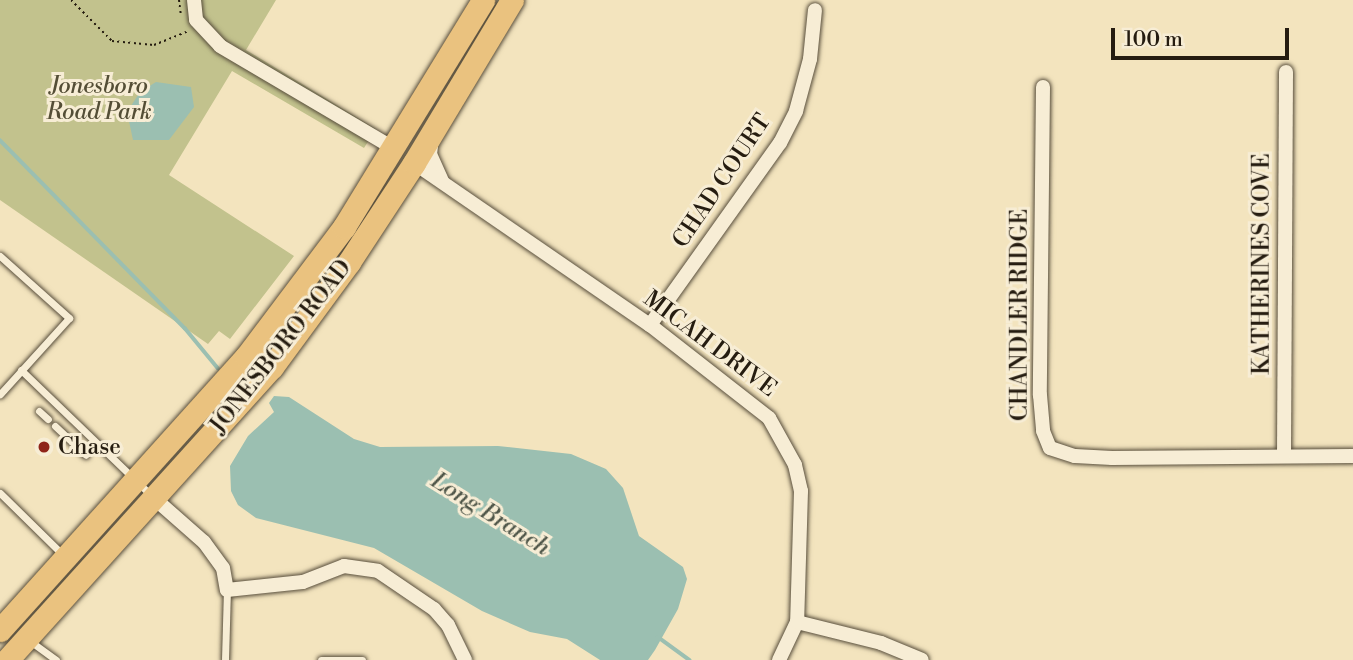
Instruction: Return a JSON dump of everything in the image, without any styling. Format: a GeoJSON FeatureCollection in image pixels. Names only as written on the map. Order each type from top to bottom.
{"type":"FeatureCollection","features":[{"type":"Feature","properties":{"kind":"main road","name":"JONESBORO ROAD"},"geometry":{"type":"LineString","coordinates":[[0,630],[246,357],[318,263],[393,148],[483,0]]}},
{"type":"Feature","properties":{"kind":"main road","name":"JONESBORO ROAD"},"geometry":{"type":"LineString","coordinates":[[7,660],[272,367],[390,200],[512,0]]}},
{"type":"Feature","properties":{"kind":"main road"},"geometry":{"type":"LineString","coordinates":[[414,163],[407,136],[418,106]]}},
{"type":"Feature","properties":{"kind":"main road"},"geometry":{"type":"LineString","coordinates":[[390,200],[396,177],[393,148]]}},
{"type":"Feature","properties":{"kind":"street"},"geometry":{"type":"LineString","coordinates":[[194,0],[196,20],[211,38],[393,148]]}},
{"type":"Feature","properties":{"kind":"street","name":"CHAD COURT"},"geometry":{"type":"LineString","coordinates":[[650,325],[780,143],[796,111],[810,59],[815,10]]}},
{"type":"Feature","properties":{"kind":"street","name":"KATHERINES COVE"},"geometry":{"type":"LineString","coordinates":[[1284,455],[1286,72]]}},
{"type":"Feature","properties":{"kind":"street","name":"CHANDLER RIDGE"},"geometry":{"type":"LineString","coordinates":[[1043,87],[1040,395],[1043,431],[1050,448],[1075,456],[1112,458],[1353,456]]}},
{"type":"Feature","properties":{"kind":"street"},"geometry":{"type":"LineString","coordinates":[[365,132],[375,152],[375,176]]}},
{"type":"Feature","properties":{"kind":"street"},"geometry":{"type":"LineString","coordinates":[[432,133],[430,154],[445,185]]}},
{"type":"Feature","properties":{"kind":"street","name":"MICAH DRIVE"},"geometry":{"type":"LineString","coordinates":[[414,163],[650,325],[756,406],[784,440],[801,491],[797,622],[779,660]]}},
{"type":"Feature","properties":{"kind":"street"},"geometry":{"type":"LineString","coordinates":[[155,499],[204,542],[223,568],[227,590],[303,582],[344,566],[378,571],[434,609],[448,625],[465,660]]}},
{"type":"Feature","properties":{"kind":"street"},"geometry":{"type":"LineString","coordinates":[[797,622],[881,643],[922,660]]}},
{"type":"Feature","properties":{"kind":"lane"},"geometry":{"type":"LineString","coordinates":[[0,256],[69,318],[0,394]]}},
{"type":"Feature","properties":{"kind":"lane"},"geometry":{"type":"LineString","coordinates":[[22,370],[155,499]]}},
{"type":"Feature","properties":{"kind":"lane"},"geometry":{"type":"LineString","coordinates":[[39,411],[48,419]]}},
{"type":"Feature","properties":{"kind":"lane"},"geometry":{"type":"LineString","coordinates":[[55,426],[86,455]]}},
{"type":"Feature","properties":{"kind":"lane"},"geometry":{"type":"LineString","coordinates":[[0,493],[65,558]]}},
{"type":"Feature","properties":{"kind":"lane"},"geometry":{"type":"LineString","coordinates":[[225,660],[227,590]]}},
{"type":"Feature","properties":{"kind":"lane"},"geometry":{"type":"LineString","coordinates":[[27,638],[56,660]]}},
{"type":"Feature","properties":{"kind":"lane"},"geometry":{"type":"LineString","coordinates":[[321,660],[362,660]]}},
{"type":"Feature","properties":{"kind":"path"},"geometry":{"type":"LineString","coordinates":[[71,0],[88,13],[101,35],[124,44],[166,43],[189,31]]}},
{"type":"Feature","properties":{"kind":"green space","name":"Jonesboro Road Park"},"geometry":{"type":"Polygon","coordinates":[[[0,0],[276,0],[246,50],[376,129],[364,148],[232,71],[169,175],[294,256],[230,339],[219,331],[208,344],[0,200],[0,0]]]}},
{"type":"Feature","properties":{"kind":"water"},"geometry":{"type":"Polygon","coordinates":[[[156,82],[191,87],[194,107],[169,140],[133,140],[127,112],[140,92],[156,82]]]}},
{"type":"Feature","properties":{"kind":"water"},"geometry":{"type":"Polygon","coordinates":[[[274,396],[289,397],[354,439],[380,447],[498,446],[571,454],[606,469],[623,488],[639,536],[683,567],[687,579],[678,609],[655,650],[648,660],[600,660],[567,639],[530,632],[482,611],[374,548],[256,518],[238,505],[231,491],[230,466],[248,436],[274,412],[269,403],[274,396]]]}},
{"type":"Feature","properties":{"kind":"waterway","name":"Long Branch"},"geometry":{"type":"LineString","coordinates":[[0,140],[185,328],[218,368]]}},
{"type":"Feature","properties":{"kind":"waterway","name":"Long Branch"},"geometry":{"type":"LineString","coordinates":[[658,637],[690,660]]}},
{"type":"Feature","properties":{"kind":"place","name":"Chase"},"geometry":{"type":"Point","coordinates":[44,447]}}]}
